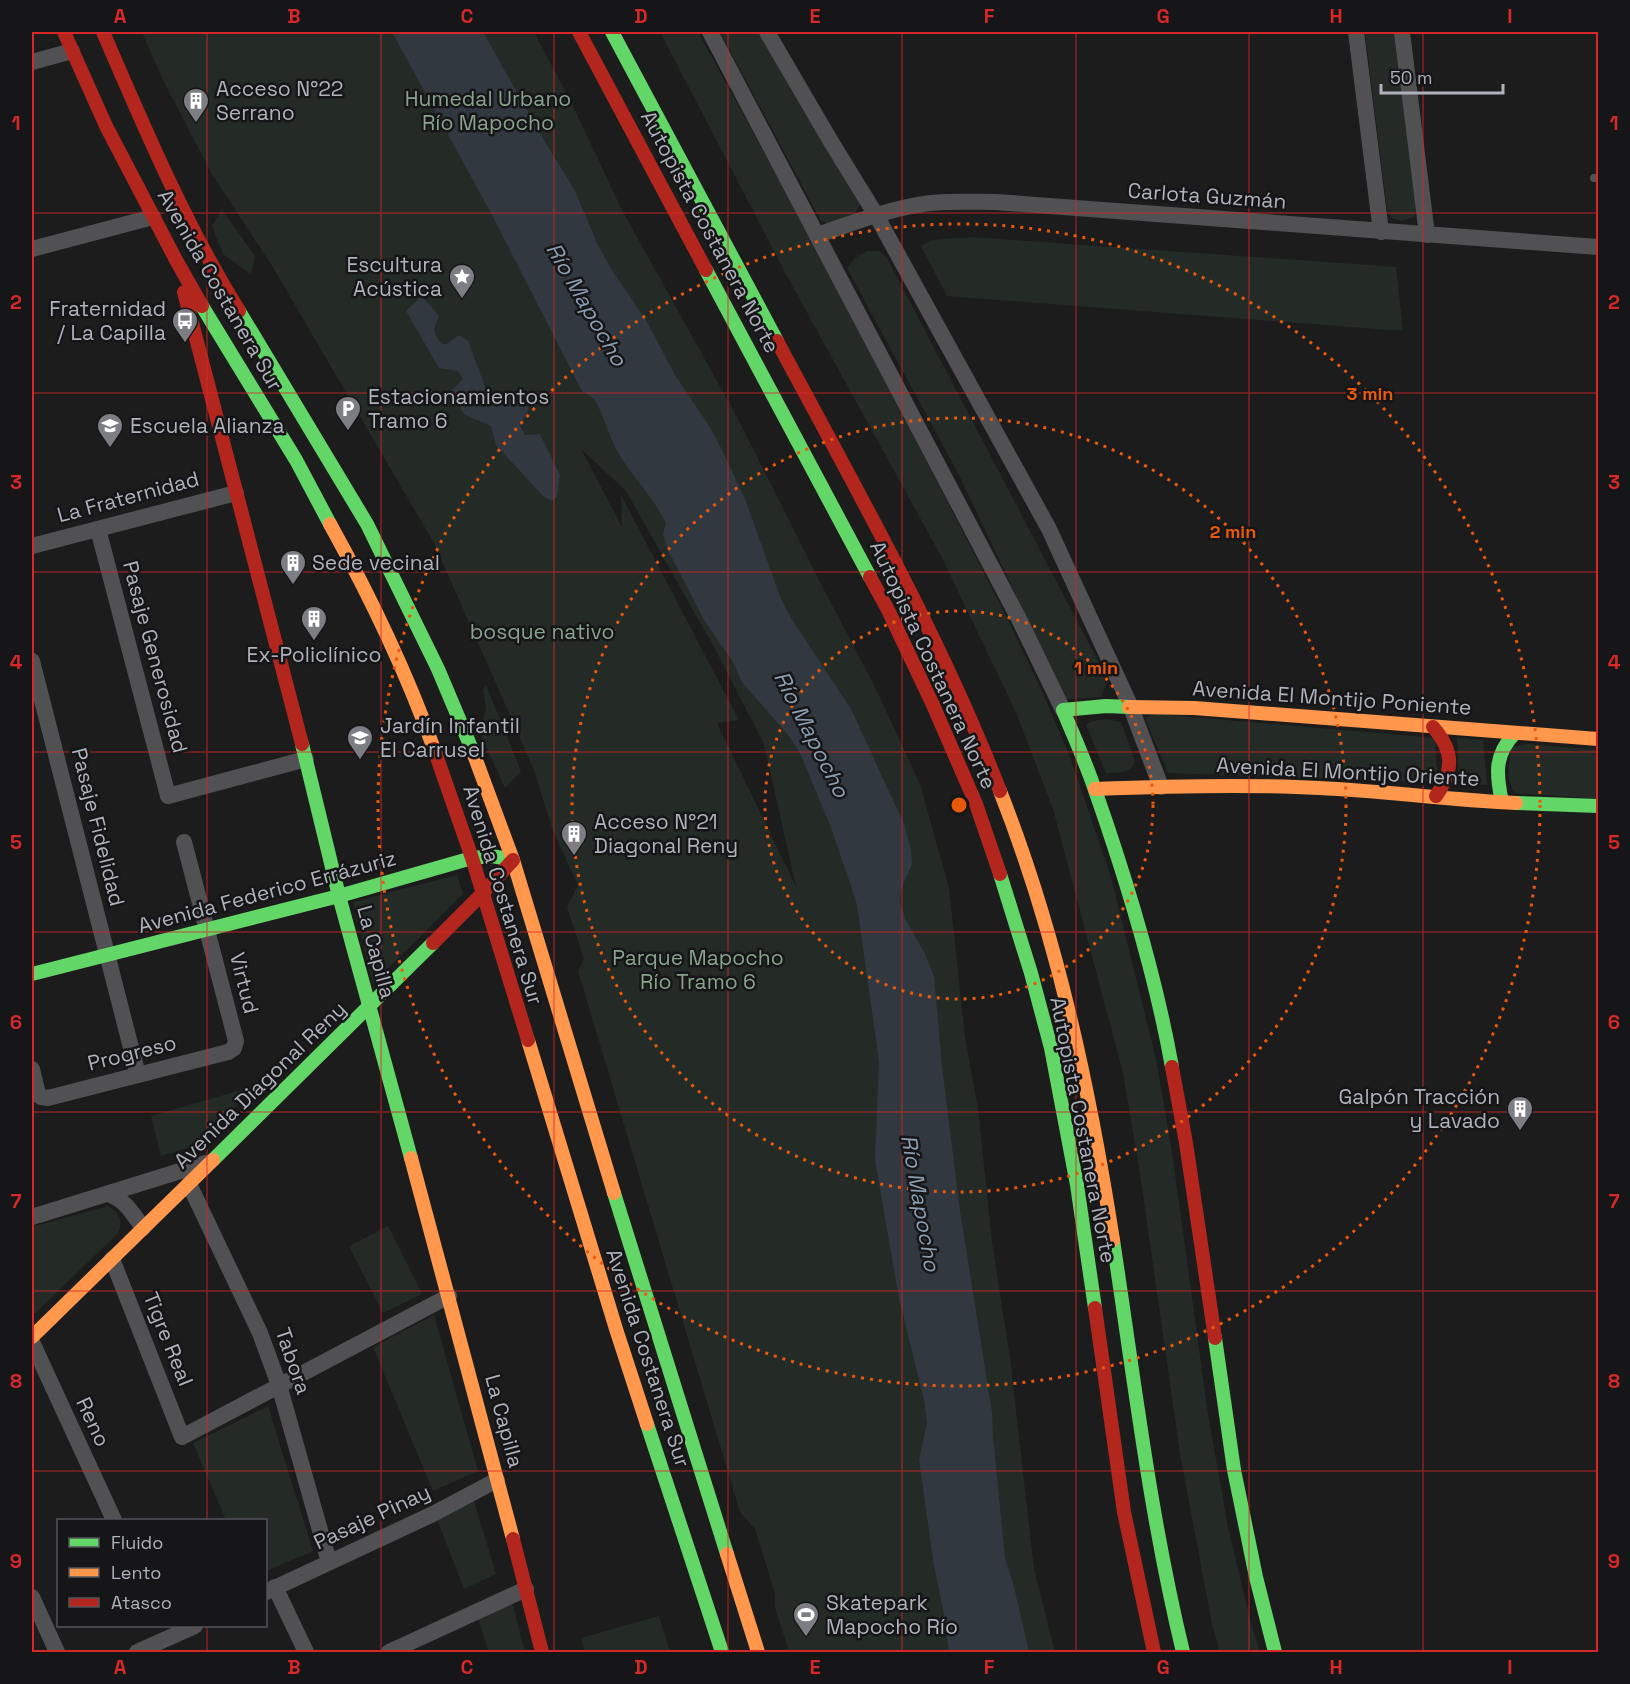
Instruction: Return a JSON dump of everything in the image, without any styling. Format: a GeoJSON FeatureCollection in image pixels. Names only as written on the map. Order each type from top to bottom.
{"type":"FeatureCollection","features":[{"type":"Feature","properties":{"kind":"main road","name":"Avenida Costanera Sur"},"geometry":{"type":"LineString","coordinates":[[64,32],[106,126],[164,216],[176,260],[216,331],[296,460],[362,582],[387,635],[426,727],[472,858],[602,1282],[633,1321],[754,1650]]}},
{"type":"Feature","properties":{"kind":"main road","name":"Avenida Costanera Sur"},"geometry":{"type":"LineString","coordinates":[[103,32],[136,111],[191,225],[227,292],[367,524],[412,613],[446,687],[497,813],[638,1269],[633,1321],[722,1653]]}},
{"type":"Feature","properties":{"kind":"main road","name":"Autopista Costanera Norte"},"geometry":{"type":"LineString","coordinates":[[579,32],[888,610],[933,705],[976,804],[993,851],[1031,973],[1050,1048],[1077,1185],[1124,1512],[1154,1653]]}},
{"type":"Feature","properties":{"kind":"main road","name":"Autopista Costanera Norte"},"geometry":{"type":"LineString","coordinates":[[612,32],[756,300],[940,652],[992,767],[1014,826],[1053,945],[1082,1064],[1104,1185],[1165,1578],[1183,1653]]}},
{"type":"Feature","properties":{"kind":"main road"},"geometry":{"type":"LineString","coordinates":[[164,216],[180,219],[191,225]]}},
{"type":"Feature","properties":{"kind":"main road","name":"La Capilla"},"geometry":{"type":"LineString","coordinates":[[176,260],[306,759],[339,896],[449,1296],[542,1653]]}},
{"type":"Feature","properties":{"kind":"main road","name":"Avenida El Montijo Poniente"},"geometry":{"type":"LineString","coordinates":[[1063,710],[1092,706],[1130,705],[1206,708],[1599,739]]}},
{"type":"Feature","properties":{"kind":"main road"},"geometry":{"type":"LineString","coordinates":[[1063,710],[1095,789],[1142,934],[1163,1018],[1184,1133],[1234,1470],[1275,1653]]}},
{"type":"Feature","properties":{"kind":"main road"},"geometry":{"type":"LineString","coordinates":[[1433,727],[1445,742],[1450,760],[1448,774],[1436,796]]}},
{"type":"Feature","properties":{"kind":"main road"},"geometry":{"type":"LineString","coordinates":[[1502,802],[1498,781],[1498,761],[1504,744],[1515,733]]}},
{"type":"Feature","properties":{"kind":"main road","name":"Avenida El Montijo Oriente"},"geometry":{"type":"LineString","coordinates":[[1095,789],[1270,786],[1502,802],[1599,806]]}},
{"type":"Feature","properties":{"kind":"main road","name":"Avenida Federico Errázuriz"},"geometry":{"type":"LineString","coordinates":[[32,974],[339,896],[472,858],[492,856],[513,860]]}},
{"type":"Feature","properties":{"kind":"main road","name":"Avenida Diagonal Reny"},"geometry":{"type":"LineString","coordinates":[[32,1337],[369,1008],[513,860]]}},
{"type":"Feature","properties":{"kind":"main road"},"geometry":{"type":"LineString","coordinates":[[602,1282],[622,1280],[638,1269]]}},
{"type":"Feature","properties":{"kind":"street"},"geometry":{"type":"LineString","coordinates":[[710,32],[1019,619],[1063,710]]}},
{"type":"Feature","properties":{"kind":"street"},"geometry":{"type":"LineString","coordinates":[[767,32],[876,215],[1049,529],[1130,705],[1161,787]]}},
{"type":"Feature","properties":{"kind":"street"},"geometry":{"type":"LineString","coordinates":[[1356,32],[1381,232]]}},
{"type":"Feature","properties":{"kind":"street"},"geometry":{"type":"LineString","coordinates":[[1402,32],[1427,235]]}},
{"type":"Feature","properties":{"kind":"street"},"geometry":{"type":"LineString","coordinates":[[32,62],[72,51]]}},
{"type":"Feature","properties":{"kind":"street","name":"Carlota Guzmán"},"geometry":{"type":"LineString","coordinates":[[817,235],[913,205],[996,202],[1599,248]]}},
{"type":"Feature","properties":{"kind":"street"},"geometry":{"type":"LineString","coordinates":[[32,249],[164,216]]}},
{"type":"Feature","properties":{"kind":"street","name":"La Fraternidad"},"geometry":{"type":"LineString","coordinates":[[32,546],[236,493]]}},
{"type":"Feature","properties":{"kind":"street","name":"Pasaje Generosidad"},"geometry":{"type":"LineString","coordinates":[[98,529],[168,796],[306,759]]}},
{"type":"Feature","properties":{"kind":"street","name":"Pasaje Fidelidad"},"geometry":{"type":"LineString","coordinates":[[32,661],[138,1075]]}},
{"type":"Feature","properties":{"kind":"street"},"geometry":{"type":"LineString","coordinates":[[184,843],[207,930]]}},
{"type":"Feature","properties":{"kind":"street","name":"Virtud"},"geometry":{"type":"LineString","coordinates":[[207,930],[236,1041],[234,1048]]}},
{"type":"Feature","properties":{"kind":"street","name":"Progreso"},"geometry":{"type":"LineString","coordinates":[[32,1069],[37,1090],[41,1097],[48,1098],[228,1052],[234,1048]]}},
{"type":"Feature","properties":{"kind":"street"},"geometry":{"type":"LineString","coordinates":[[32,1217],[212,1161]]}},
{"type":"Feature","properties":{"kind":"street","name":"Tabora"},"geometry":{"type":"LineString","coordinates":[[189,1184],[261,1333],[279,1385],[329,1562]]}},
{"type":"Feature","properties":{"kind":"street"},"geometry":{"type":"LineString","coordinates":[[108,1194],[125,1203],[143,1228]]}},
{"type":"Feature","properties":{"kind":"street","name":"Tigre Real"},"geometry":{"type":"LineString","coordinates":[[112,1259],[182,1437],[279,1385]]}},
{"type":"Feature","properties":{"kind":"street"},"geometry":{"type":"LineString","coordinates":[[279,1385],[449,1296]]}},
{"type":"Feature","properties":{"kind":"street","name":"Reno"},"geometry":{"type":"LineString","coordinates":[[32,1342],[113,1519]]}},
{"type":"Feature","properties":{"kind":"street","name":"Pasaje Pinay"},"geometry":{"type":"LineString","coordinates":[[270,1590],[433,1514],[498,1480]]}},
{"type":"Feature","properties":{"kind":"street"},"geometry":{"type":"LineString","coordinates":[[389,1653],[526,1588]]}},
{"type":"Feature","properties":{"kind":"street"},"geometry":{"type":"LineString","coordinates":[[270,1590],[306,1653]]}},
{"type":"Feature","properties":{"kind":"street"},"geometry":{"type":"LineString","coordinates":[[32,1598],[57,1653]]}},
{"type":"Feature","properties":{"kind":"street"},"geometry":{"type":"LineString","coordinates":[[137,1653],[166,1632],[190,1627]]}},
{"type":"Feature","properties":{"kind":"green space"},"geometry":{"type":"Polygon","coordinates":[[[142,32],[534,32],[572,104],[622,210],[737,417],[874,685],[920,784],[949,888],[965,1037],[978,1109],[992,1242],[1010,1358],[1034,1569],[1055,1652],[789,1652],[775,1607],[775,1593],[755,1529],[740,1512],[578,971],[584,959],[567,907],[578,885],[553,831],[534,770],[434,543],[271,264],[213,176],[163,80],[142,32]],[[581,449],[622,527],[621,495],[739,720],[717,723],[796,887],[764,744],[715,649],[626,491],[581,449]]]}},
{"type":"Feature","properties":{"kind":"green space"},"geometry":{"type":"Polygon","coordinates":[[[660,32],[698,32],[820,255],[999,602],[1069,754],[1111,877],[1156,1059],[1172,1152],[1208,1414],[1228,1527],[1260,1652],[1220,1652],[1212,1624],[1180,1454],[1139,1167],[1123,1073],[1053,809],[1015,710],[941,556],[787,276],[660,32]]]}},
{"type":"Feature","properties":{"kind":"green space"},"geometry":{"type":"Polygon","coordinates":[[[720,32],[758,32],[857,194],[860,205],[854,215],[830,224],[821,221],[720,32]]]}},
{"type":"Feature","properties":{"kind":"green space"},"geometry":{"type":"Polygon","coordinates":[[[1365,32],[1395,32],[1416,211],[1413,217],[1402,221],[1392,218],[1387,209],[1365,32]]]}},
{"type":"Feature","properties":{"kind":"green space"},"geometry":{"type":"Polygon","coordinates":[[[222,210],[255,256],[251,274],[223,254],[212,226],[222,210]]]}},
{"type":"Feature","properties":{"kind":"green space"},"geometry":{"type":"Polygon","coordinates":[[[971,237],[1396,267],[1403,331],[947,296],[921,246],[933,240],[971,237]]]}},
{"type":"Feature","properties":{"kind":"green space"},"geometry":{"type":"Polygon","coordinates":[[[867,251],[879,251],[887,258],[1098,661],[1106,685],[1101,697],[1065,699],[959,475],[847,268],[855,258],[867,251]]]}},
{"type":"Feature","properties":{"kind":"green space"},"geometry":{"type":"Polygon","coordinates":[[[486,685],[521,771],[505,788],[480,733],[486,708],[483,690],[486,685]]]}},
{"type":"Feature","properties":{"kind":"green space"},"geometry":{"type":"Polygon","coordinates":[[[1157,714],[1435,738],[1437,771],[1428,782],[1168,773],[1145,718],[1157,714]]]}},
{"type":"Feature","properties":{"kind":"green space"},"geometry":{"type":"Polygon","coordinates":[[[1107,719],[1121,722],[1135,761],[1127,771],[1106,773],[1086,725],[1092,721],[1107,719]]]}},
{"type":"Feature","properties":{"kind":"green space"},"geometry":{"type":"Polygon","coordinates":[[[1457,738],[1483,740],[1487,785],[1459,784],[1457,738]]]}},
{"type":"Feature","properties":{"kind":"green space"},"geometry":{"type":"Polygon","coordinates":[[[1529,744],[1598,750],[1598,799],[1516,793],[1509,777],[1511,747],[1529,744]]]}},
{"type":"Feature","properties":{"kind":"green space"},"geometry":{"type":"Polygon","coordinates":[[[457,875],[463,894],[373,983],[353,902],[457,875]]]}},
{"type":"Feature","properties":{"kind":"green space"},"geometry":{"type":"Polygon","coordinates":[[[255,1086],[200,1144],[161,1156],[151,1116],[255,1086]]]}},
{"type":"Feature","properties":{"kind":"green space"},"geometry":{"type":"Polygon","coordinates":[[[108,1206],[120,1218],[121,1225],[117,1234],[32,1316],[32,1227],[108,1206]]]}},
{"type":"Feature","properties":{"kind":"green space"},"geometry":{"type":"Polygon","coordinates":[[[388,1226],[422,1294],[383,1313],[349,1246],[388,1226]]]}},
{"type":"Feature","properties":{"kind":"green space"},"geometry":{"type":"Polygon","coordinates":[[[434,1315],[478,1471],[433,1491],[373,1347],[434,1315]]]}},
{"type":"Feature","properties":{"kind":"green space"},"geometry":{"type":"Polygon","coordinates":[[[268,1406],[313,1551],[267,1571],[267,1519],[226,1519],[193,1443],[268,1406]]]}},
{"type":"Feature","properties":{"kind":"green space"},"geometry":{"type":"Polygon","coordinates":[[[473,1498],[496,1574],[464,1589],[436,1516],[473,1498]]]}},
{"type":"Feature","properties":{"kind":"green space"},"geometry":{"type":"Polygon","coordinates":[[[512,1602],[525,1652],[489,1652],[478,1619],[512,1602]]]}},
{"type":"Feature","properties":{"kind":"green space"},"geometry":{"type":"Polygon","coordinates":[[[659,1616],[670,1652],[585,1652],[581,1638],[659,1616]]]}},
{"type":"Feature","properties":{"kind":"water","name":"Río Mapocho"},"geometry":{"type":"Polygon","coordinates":[[[392,32],[483,32],[574,189],[611,269],[646,320],[675,375],[721,448],[745,499],[781,599],[851,709],[904,824],[911,849],[912,864],[901,889],[900,903],[934,976],[942,1067],[960,1211],[992,1412],[1005,1558],[1029,1652],[949,1652],[919,1460],[927,1423],[924,1400],[899,1298],[875,1160],[879,1061],[857,905],[830,825],[800,753],[789,736],[742,682],[733,662],[704,620],[668,550],[663,534],[666,523],[618,452],[594,399],[582,391],[492,215],[392,32]]]}},
{"type":"Feature","properties":{"kind":"water"},"geometry":{"type":"Polygon","coordinates":[[[422,296],[439,316],[434,330],[442,344],[447,344],[459,335],[468,341],[487,392],[495,397],[515,395],[529,408],[520,426],[525,435],[540,434],[560,475],[557,497],[552,501],[542,495],[496,445],[491,426],[465,415],[450,392],[463,379],[458,371],[439,368],[406,311],[422,296]]]}},
{"type":"Feature","properties":{"kind":"traffic: fast"},"geometry":{"type":"LineString","coordinates":[[612,32],[777,341]]}},
{"type":"Feature","properties":{"kind":"traffic: fast"},"geometry":{"type":"LineString","coordinates":[[706,270],[870,577]]}},
{"type":"Feature","properties":{"kind":"traffic: fast"},"geometry":{"type":"LineString","coordinates":[[202,306],[296,460],[330,524]]}},
{"type":"Feature","properties":{"kind":"traffic: fast"},"geometry":{"type":"LineString","coordinates":[[239,311],[367,524],[438,669],[473,752]]}},
{"type":"Feature","properties":{"kind":"traffic: fast"},"geometry":{"type":"LineString","coordinates":[[1129,707],[1106,706],[1063,710],[1107,824],[1129,893],[1149,962],[1172,1067]]}},
{"type":"Feature","properties":{"kind":"traffic: fast"},"geometry":{"type":"LineString","coordinates":[[1502,802],[1498,765],[1503,749],[1515,733]]}},
{"type":"Feature","properties":{"kind":"traffic: fast"},"geometry":{"type":"LineString","coordinates":[[302,744],[339,896],[411,1158]]}},
{"type":"Feature","properties":{"kind":"traffic: fast"},"geometry":{"type":"LineString","coordinates":[[1516,803],[1598,806]]}},
{"type":"Feature","properties":{"kind":"traffic: fast"},"geometry":{"type":"LineString","coordinates":[[32,974],[339,896],[472,858],[492,856],[513,860]]}},
{"type":"Feature","properties":{"kind":"traffic: fast"},"geometry":{"type":"LineString","coordinates":[[1000,874],[1031,973],[1051,1048],[1077,1185],[1095,1308]]}},
{"type":"Feature","properties":{"kind":"traffic: fast"},"geometry":{"type":"LineString","coordinates":[[213,1160],[433,943]]}},
{"type":"Feature","properties":{"kind":"traffic: fast"},"geometry":{"type":"LineString","coordinates":[[614,1193],[727,1554]]}},
{"type":"Feature","properties":{"kind":"traffic: fast"},"geometry":{"type":"LineString","coordinates":[[1113,1240],[1152,1498],[1183,1652]]}},
{"type":"Feature","properties":{"kind":"traffic: fast"},"geometry":{"type":"LineString","coordinates":[[1215,1338],[1234,1470],[1256,1577],[1275,1652]]}},
{"type":"Feature","properties":{"kind":"traffic: fast"},"geometry":{"type":"LineString","coordinates":[[647,1424],[722,1652]]}},
{"type":"Feature","properties":{"kind":"traffic: slow"},"geometry":{"type":"LineString","coordinates":[[330,524],[386,634],[412,691],[434,749]]}},
{"type":"Feature","properties":{"kind":"traffic: slow"},"geometry":{"type":"LineString","coordinates":[[1129,707],[1194,708],[1598,739]]}},
{"type":"Feature","properties":{"kind":"traffic: slow"},"geometry":{"type":"LineString","coordinates":[[473,752],[513,860],[614,1193]]}},
{"type":"Feature","properties":{"kind":"traffic: slow"},"geometry":{"type":"LineString","coordinates":[[1095,789],[1207,786],[1291,787],[1516,803]]}},
{"type":"Feature","properties":{"kind":"traffic: slow"},"geometry":{"type":"LineString","coordinates":[[1000,791],[1038,901],[1069,1012],[1082,1068],[1113,1240]]}},
{"type":"Feature","properties":{"kind":"traffic: slow"},"geometry":{"type":"LineString","coordinates":[[528,1040],[647,1424]]}},
{"type":"Feature","properties":{"kind":"traffic: slow"},"geometry":{"type":"LineString","coordinates":[[411,1158],[513,1539]]}},
{"type":"Feature","properties":{"kind":"traffic: slow"},"geometry":{"type":"LineString","coordinates":[[32,1337],[213,1160]]}},
{"type":"Feature","properties":{"kind":"traffic: slow"},"geometry":{"type":"LineString","coordinates":[[727,1554],[758,1652]]}},
{"type":"Feature","properties":{"kind":"traffic: jam"},"geometry":{"type":"LineString","coordinates":[[64,32],[106,126],[202,306]]}},
{"type":"Feature","properties":{"kind":"traffic: jam"},"geometry":{"type":"LineString","coordinates":[[103,32],[183,209],[239,311]]}},
{"type":"Feature","properties":{"kind":"traffic: jam"},"geometry":{"type":"LineString","coordinates":[[579,32],[706,270]]}},
{"type":"Feature","properties":{"kind":"traffic: jam"},"geometry":{"type":"LineString","coordinates":[[184,292],[302,744]]}},
{"type":"Feature","properties":{"kind":"traffic: jam"},"geometry":{"type":"LineString","coordinates":[[777,341],[866,507],[951,675],[1000,791]]}},
{"type":"Feature","properties":{"kind":"traffic: jam"},"geometry":{"type":"LineString","coordinates":[[870,577],[933,705],[976,804],[1000,874]]}},
{"type":"Feature","properties":{"kind":"traffic: jam"},"geometry":{"type":"LineString","coordinates":[[1433,727],[1445,744],[1449,761],[1446,778],[1436,796]]}},
{"type":"Feature","properties":{"kind":"traffic: jam"},"geometry":{"type":"LineString","coordinates":[[434,749],[472,858],[528,1040]]}},
{"type":"Feature","properties":{"kind":"traffic: jam"},"geometry":{"type":"LineString","coordinates":[[433,943],[513,860]]}},
{"type":"Feature","properties":{"kind":"traffic: jam"},"geometry":{"type":"LineString","coordinates":[[1172,1067],[1186,1143],[1215,1338]]}},
{"type":"Feature","properties":{"kind":"traffic: jam"},"geometry":{"type":"LineString","coordinates":[[1095,1308],[1124,1512],[1154,1652]]}},
{"type":"Feature","properties":{"kind":"traffic: jam"},"geometry":{"type":"LineString","coordinates":[[513,1539],[542,1652]]}},
{"type":"Feature","properties":{"kind":"place","name":"Acceso N°22 Serrano"},"geometry":{"type":"Point","coordinates":[196,124]}},
{"type":"Feature","properties":{"kind":"place","name":"Escultura Acústica"},"geometry":{"type":"Point","coordinates":[462,300]}},
{"type":"Feature","properties":{"kind":"place","name":"Fraternidad / La Capilla"},"geometry":{"type":"Point","coordinates":[185,344]}},
{"type":"Feature","properties":{"kind":"place","name":"Estacionamientos Tramo 6"},"geometry":{"type":"Point","coordinates":[348,432]}},
{"type":"Feature","properties":{"kind":"place","name":"Escuela Alianza"},"geometry":{"type":"Point","coordinates":[110,449]}},
{"type":"Feature","properties":{"kind":"place","name":"Sede vecinal"},"geometry":{"type":"Point","coordinates":[293,586]}},
{"type":"Feature","properties":{"kind":"place","name":"Ex-Policlínico"},"geometry":{"type":"Point","coordinates":[314,642]}},
{"type":"Feature","properties":{"kind":"place","name":"Jardín Infantil El Carrusel"},"geometry":{"type":"Point","coordinates":[360,761]}},
{"type":"Feature","properties":{"kind":"place","name":"Acceso N°21 Diagonal Reny"},"geometry":{"type":"Point","coordinates":[574,857]}},
{"type":"Feature","properties":{"kind":"place","name":"Galpón Tracción y Lavado"},"geometry":{"type":"Point","coordinates":[1520,1132]}},
{"type":"Feature","properties":{"kind":"place","name":"Skatepark Mapocho Río"},"geometry":{"type":"Point","coordinates":[806,1638]}},
{"type":"Feature","properties":{"kind":"park label","name":"Humedal Urbano Río Mapocho"},"geometry":{"type":"Point","coordinates":[488,111]}},
{"type":"Feature","properties":{"kind":"park label","name":"bosque nativo"},"geometry":{"type":"Point","coordinates":[542,632]}},
{"type":"Feature","properties":{"kind":"park label","name":"Parque Mapocho Río Tramo 6"},"geometry":{"type":"Point","coordinates":[698,970]}}]}
